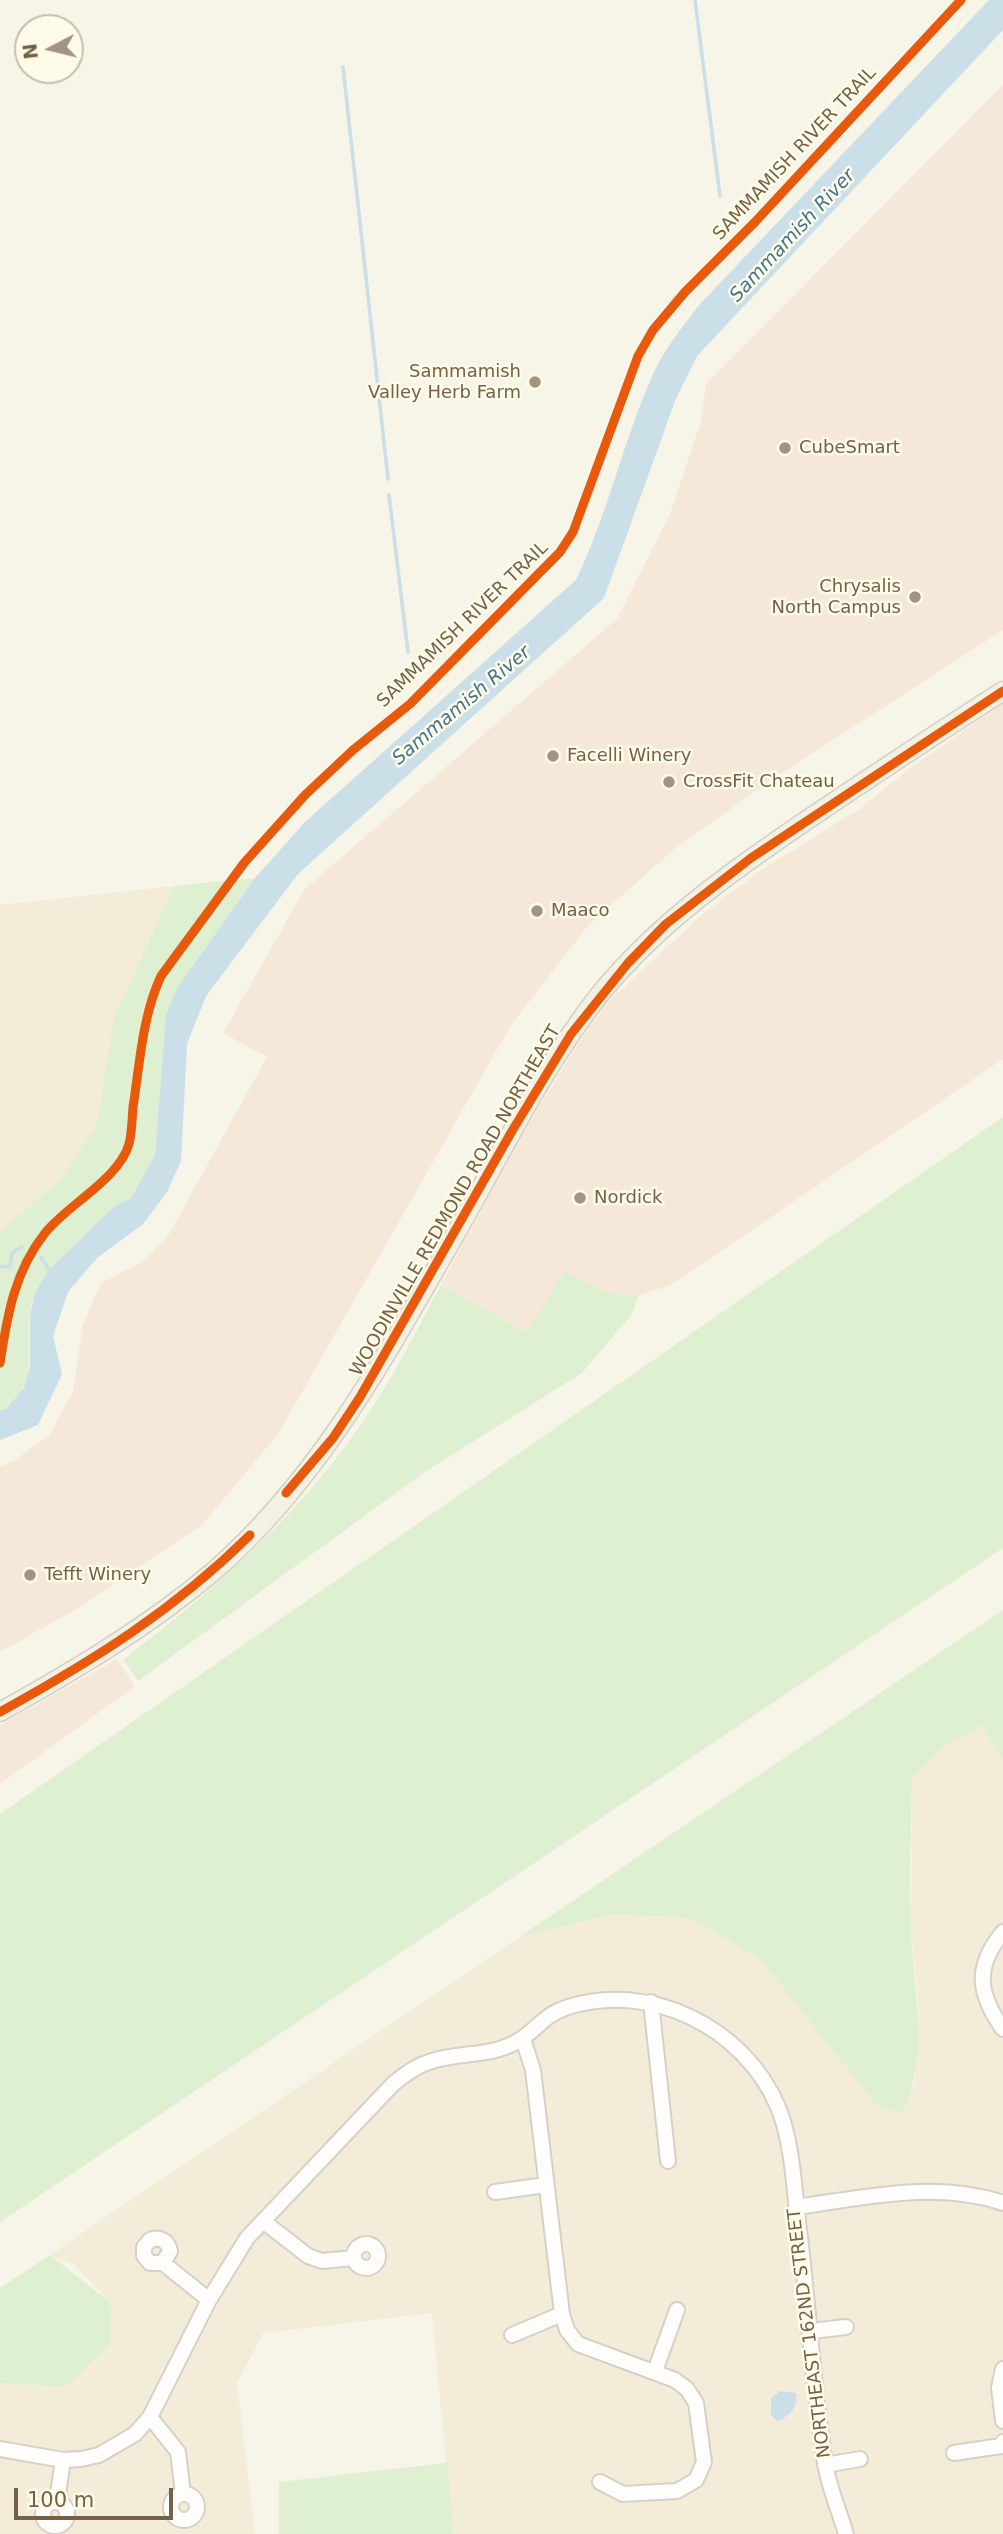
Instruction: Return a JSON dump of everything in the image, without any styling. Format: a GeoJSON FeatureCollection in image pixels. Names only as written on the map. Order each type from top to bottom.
{"type":"FeatureCollection","features":[{"type":"Feature","properties":{"kind":"main road","name":"WOODINVILLE REDMOND ROAD NORTHEAST"},"geometry":{"type":"LineString","coordinates":[[0,1712],[100,1656],[205,1578],[250,1535],[314,1463],[372,1376],[512,1131],[571,1034],[600,994],[660,930],[751,858],[1003,691]]}},
{"type":"Feature","properties":{"kind":"street"},"geometry":{"type":"LineString","coordinates":[[1003,1933],[987,1956],[982,1980],[988,2008],[1003,2029]]}},
{"type":"Feature","properties":{"kind":"street","name":"NORTHEAST 162ND STREET"},"geometry":{"type":"LineString","coordinates":[[523,2039],[544,2018],[567,2007],[612,1999],[652,2002],[685,2013],[744,2056],[765,2082],[785,2129],[825,2465],[846,2534]]}},
{"type":"Feature","properties":{"kind":"street"},"geometry":{"type":"LineString","coordinates":[[652,2002],[668,2161]]}},
{"type":"Feature","properties":{"kind":"street"},"geometry":{"type":"LineString","coordinates":[[0,2449],[63,2460],[99,2455],[119,2446],[150,2417],[209,2300],[247,2238],[394,2083],[414,2068],[439,2059],[495,2051],[523,2039],[533,2070],[562,2314],[567,2330],[578,2344],[655,2371],[687,2389],[696,2403],[704,2462],[696,2480],[677,2491],[622,2494],[600,2482]]}},
{"type":"Feature","properties":{"kind":"street"},"geometry":{"type":"LineString","coordinates":[[495,2192],[546,2185]]}},
{"type":"Feature","properties":{"kind":"street"},"geometry":{"type":"LineString","coordinates":[[796,2207],[925,2192],[956,2192],[1003,2203]]}},
{"type":"Feature","properties":{"kind":"street"},"geometry":{"type":"LineString","coordinates":[[263,2221],[308,2256],[322,2262],[354,2258]]}},
{"type":"Feature","properties":{"kind":"street"},"geometry":{"type":"LineString","coordinates":[[163,2263],[209,2300]]}},
{"type":"Feature","properties":{"kind":"street"},"geometry":{"type":"LineString","coordinates":[[655,2371],[677,2310]]}},
{"type":"Feature","properties":{"kind":"street"},"geometry":{"type":"LineString","coordinates":[[512,2336],[562,2314]]}},
{"type":"Feature","properties":{"kind":"street"},"geometry":{"type":"LineString","coordinates":[[811,2331],[846,2327]]}},
{"type":"Feature","properties":{"kind":"street"},"geometry":{"type":"LineString","coordinates":[[1003,2369],[999,2388],[1003,2421]]}},
{"type":"Feature","properties":{"kind":"street"},"geometry":{"type":"LineString","coordinates":[[150,2417],[178,2452],[183,2494]]}},
{"type":"Feature","properties":{"kind":"street"},"geometry":{"type":"LineString","coordinates":[[954,2453],[993,2448],[1001,2446],[1003,2442]]}},
{"type":"Feature","properties":{"kind":"street"},"geometry":{"type":"LineString","coordinates":[[825,2465],[860,2459]]}},
{"type":"Feature","properties":{"kind":"street"},"geometry":{"type":"LineString","coordinates":[[57,2501],[63,2460]]}},
{"type":"Feature","properties":{"kind":"shaded area"},"geometry":{"type":"Polygon","coordinates":[[[1003,85],[1003,630],[771,780],[674,849],[587,927],[511,1025],[278,1434],[202,1525],[78,1608],[0,1652],[0,1466],[14,1461],[50,1434],[73,1392],[83,1325],[100,1284],[140,1263],[168,1236],[267,1057],[223,1033],[305,889],[617,619],[670,514],[701,421],[706,384],[1003,85]]]}},
{"type":"Feature","properties":{"kind":"shaded area"},"geometry":{"type":"Polygon","coordinates":[[[1003,703],[1003,1059],[671,1285],[639,1295],[609,1293],[564,1271],[528,1332],[441,1285],[520,1138],[579,1042],[609,1001],[705,912],[763,869],[861,808],[905,772],[1003,703]]]}},
{"type":"Feature","properties":{"kind":"shaded area"},"geometry":{"type":"Polygon","coordinates":[[[174,886],[114,1018],[97,1124],[62,1178],[0,1232],[0,905],[174,886]]]}},
{"type":"Feature","properties":{"kind":"shaded area"},"geometry":{"type":"Polygon","coordinates":[[[117,1659],[135,1686],[0,1784],[0,1725],[117,1659]]]}},
{"type":"Feature","properties":{"kind":"shaded area"},"geometry":{"type":"Polygon","coordinates":[[[982,1724],[1003,1761],[1003,2534],[453,2534],[432,2313],[263,2333],[237,2383],[255,2534],[0,2534],[0,2383],[66,2387],[110,2344],[111,2303],[74,2264],[50,2255],[521,1936],[613,1914],[690,1918],[760,1959],[878,2107],[915,2086],[919,2009],[911,1930],[912,1778],[944,1746],[982,1724]]]}},
{"type":"Feature","properties":{"kind":"green space"},"geometry":{"type":"Polygon","coordinates":[[[255,878],[177,990],[166,1016],[155,1155],[131,1198],[115,1206],[35,1294],[29,1325],[28,1375],[15,1402],[0,1411],[0,1232],[62,1178],[97,1124],[114,1018],[174,886],[255,878]]]}},
{"type":"Feature","properties":{"kind":"green space"},"geometry":{"type":"Polygon","coordinates":[[[1003,1117],[1003,1548],[0,2222],[0,1814],[1003,1117]]]}},
{"type":"Feature","properties":{"kind":"green space"},"geometry":{"type":"Polygon","coordinates":[[[564,1271],[609,1293],[639,1295],[632,1314],[582,1373],[426,1471],[138,1681],[123,1660],[225,1576],[288,1515],[317,1482],[380,1396],[441,1285],[527,1332],[564,1271]]]}},
{"type":"Feature","properties":{"kind":"green space"},"geometry":{"type":"Polygon","coordinates":[[[1003,1610],[1003,1761],[982,1725],[944,1746],[912,1778],[910,1910],[918,2045],[911,2090],[902,2113],[878,2107],[760,1959],[690,1918],[613,1914],[521,1936],[1003,1610]]]}},
{"type":"Feature","properties":{"kind":"green space"},"geometry":{"type":"Polygon","coordinates":[[[50,2255],[111,2303],[110,2344],[66,2387],[0,2383],[0,2288],[50,2255]]]}},
{"type":"Feature","properties":{"kind":"green space"},"geometry":{"type":"Polygon","coordinates":[[[447,2463],[453,2534],[279,2534],[279,2482],[447,2463]]]}},
{"type":"Feature","properties":{"kind":"water","name":"Sammamish River"},"geometry":{"type":"Polygon","coordinates":[[[989,0],[1003,0],[1003,30],[697,356],[675,401],[604,598],[298,874],[206,996],[187,1044],[181,1161],[167,1192],[143,1224],[97,1258],[68,1292],[53,1336],[62,1374],[38,1425],[0,1440],[0,1411],[7,1408],[24,1388],[30,1366],[30,1315],[35,1293],[48,1271],[115,1206],[131,1198],[155,1155],[166,1016],[176,990],[255,878],[305,822],[576,580],[597,529],[642,399],[658,364],[675,337],[701,303],[989,0]]]}},
{"type":"Feature","properties":{"kind":"water"},"geometry":{"type":"Polygon","coordinates":[[[780,2391],[796,2393],[797,2398],[792,2410],[777,2421],[771,2415],[771,2398],[780,2391]]]}},
{"type":"Feature","properties":{"kind":"waterway"},"geometry":{"type":"LineString","coordinates":[[695,0],[720,196]]}},
{"type":"Feature","properties":{"kind":"waterway"},"geometry":{"type":"LineString","coordinates":[[343,67],[388,479]]}},
{"type":"Feature","properties":{"kind":"waterway"},"geometry":{"type":"LineString","coordinates":[[389,495],[408,652]]}},
{"type":"Feature","properties":{"kind":"waterway"},"geometry":{"type":"LineString","coordinates":[[0,1267],[10,1266],[12,1253],[22,1247]]}},
{"type":"Feature","properties":{"kind":"waterway"},"geometry":{"type":"LineString","coordinates":[[41,1257],[51,1273]]}},
{"type":"Feature","properties":{"kind":"cycle path","name":"SAMMAMISH RIVER TRAIL"},"geometry":{"type":"LineString","coordinates":[[0,1363],[14,1295],[34,1248],[55,1223],[115,1169],[129,1144],[146,1024],[161,976],[244,863],[305,795],[353,750],[410,704],[560,552],[573,532],[638,356],[653,330],[685,292],[755,222],[961,0]]}},
{"type":"Feature","properties":{"kind":"cycle path"},"geometry":{"type":"LineString","coordinates":[[286,1493],[333,1438],[360,1397],[512,1131],[571,1034],[628,963],[666,924],[751,858],[1003,691]]}},
{"type":"Feature","properties":{"kind":"cycle path"},"geometry":{"type":"LineString","coordinates":[[0,1712],[68,1673],[162,1611],[250,1535]]}},
{"type":"Feature","properties":{"kind":"place","name":"Sammamish Valley Herb Farm"},"geometry":{"type":"Point","coordinates":[535,382]}},
{"type":"Feature","properties":{"kind":"place","name":"CubeSmart"},"geometry":{"type":"Point","coordinates":[785,448]}},
{"type":"Feature","properties":{"kind":"place","name":"Chrysalis North Campus"},"geometry":{"type":"Point","coordinates":[915,597]}},
{"type":"Feature","properties":{"kind":"place","name":"Facelli Winery"},"geometry":{"type":"Point","coordinates":[553,756]}},
{"type":"Feature","properties":{"kind":"place","name":"CrossFit Chateau"},"geometry":{"type":"Point","coordinates":[669,782]}},
{"type":"Feature","properties":{"kind":"place","name":"Maaco"},"geometry":{"type":"Point","coordinates":[537,911]}},
{"type":"Feature","properties":{"kind":"place","name":"Nordick"},"geometry":{"type":"Point","coordinates":[580,1198]}},
{"type":"Feature","properties":{"kind":"place","name":"Tefft Winery"},"geometry":{"type":"Point","coordinates":[30,1575]}}]}
